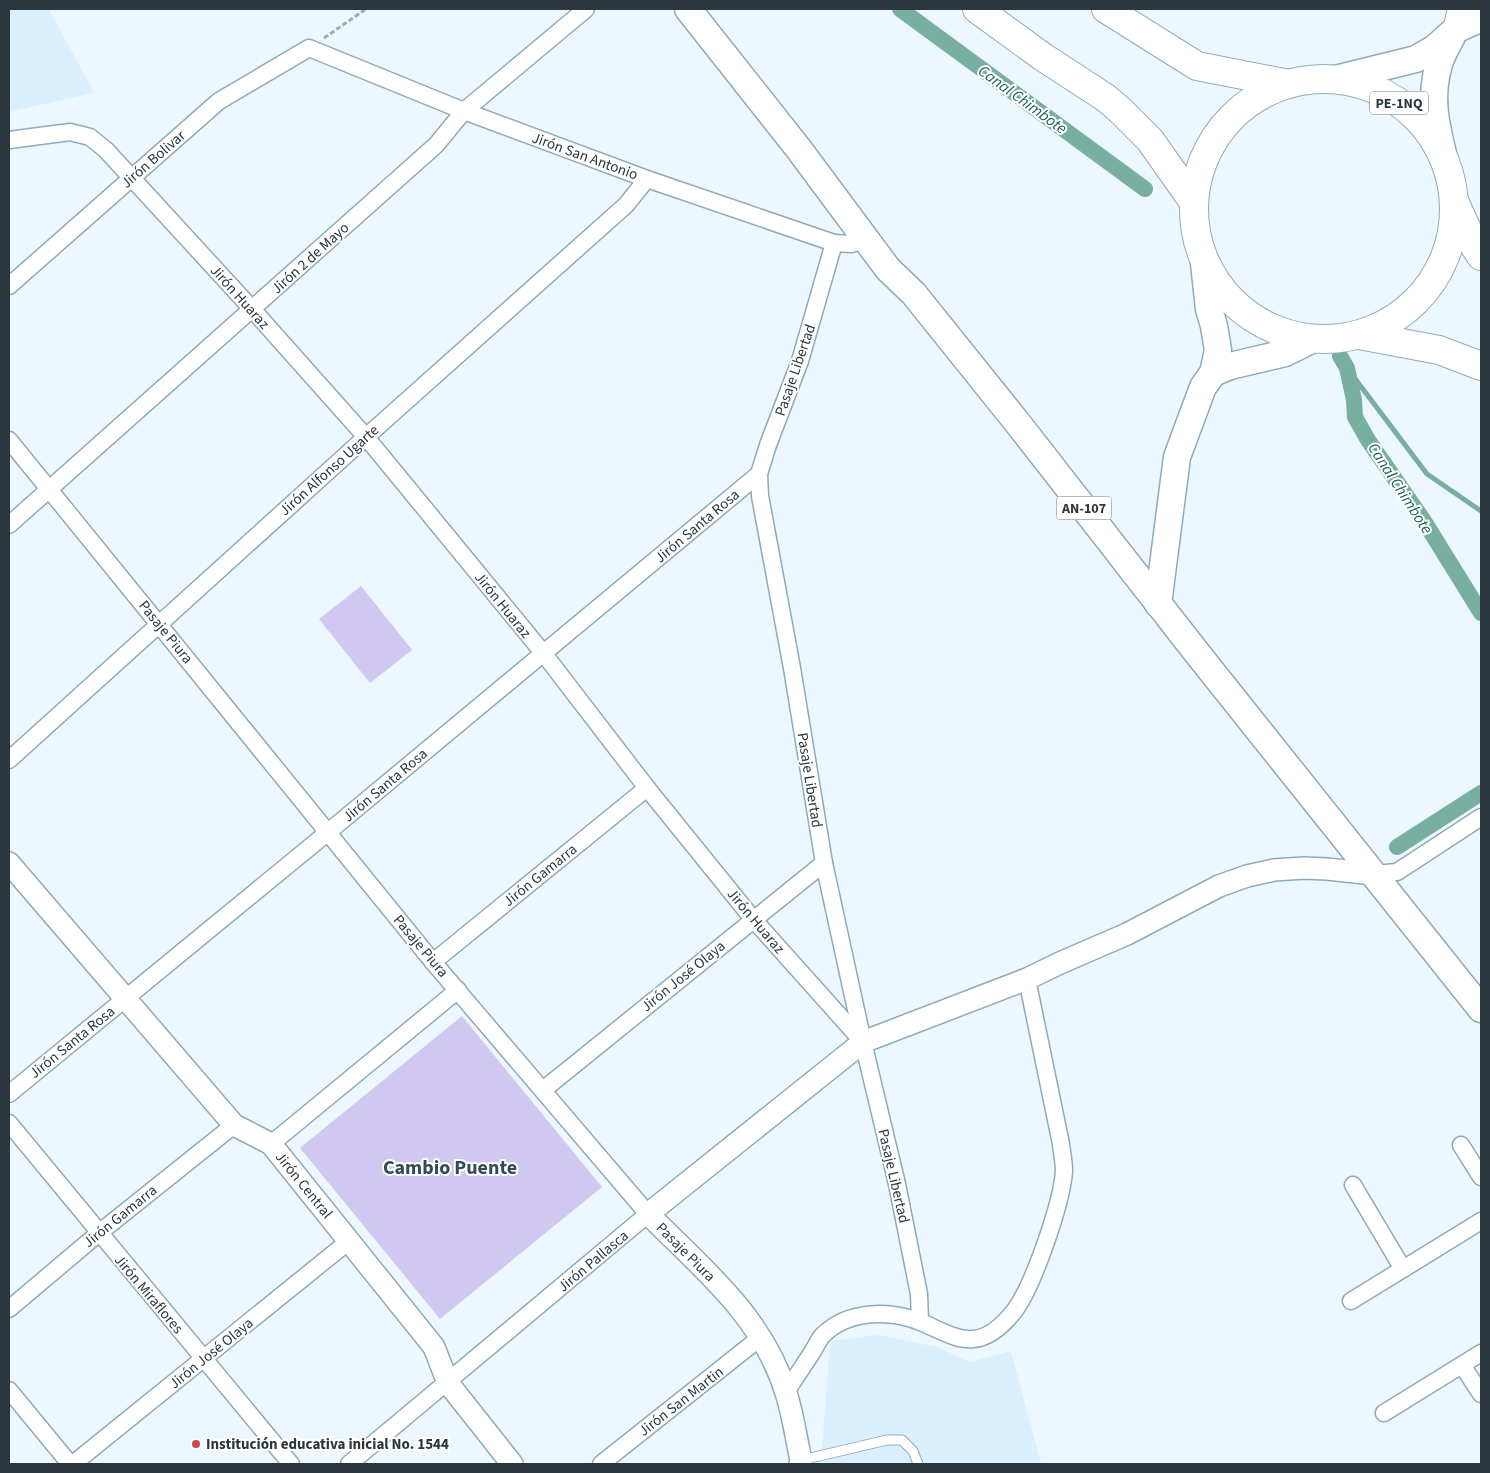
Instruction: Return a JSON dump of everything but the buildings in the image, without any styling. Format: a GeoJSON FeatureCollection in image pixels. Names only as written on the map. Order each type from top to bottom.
{"type":"FeatureCollection","features":[{"type":"Feature","properties":{"kind":"highway"},"geometry":{"type":"LineString","coordinates":[[977,9],[1043,57],[1106,98],[1121,111],[1150,140],[1193,201]]}},
{"type":"Feature","properties":{"kind":"highway","name":"PE-1NQ"},"geometry":{"type":"LineString","coordinates":[[1106,9],[1197,66],[1289,84]]}},
{"type":"Feature","properties":{"kind":"highway","name":"PE-1NQ"},"geometry":{"type":"LineString","coordinates":[[1335,79],[1370,87],[1401,104],[1426,128],[1444,158],[1452,180],[1455,203],[1449,246],[1430,285],[1399,316],[1359,334],[1336,339],[1313,339],[1279,332],[1248,316],[1223,293],[1204,263],[1195,233],[1193,201],[1202,162],[1222,127],[1252,100],[1289,84],[1335,79]]}},
{"type":"Feature","properties":{"kind":"highway","name":"PE-1NQ"},"geometry":{"type":"LineString","coordinates":[[1455,203],[1475,248],[1481,256]]}},
{"type":"Feature","properties":{"kind":"highway","name":"PE-1NQ"},"geometry":{"type":"LineString","coordinates":[[1359,334],[1439,350],[1481,366]]}},
{"type":"Feature","properties":{"kind":"main road","name":"AN-107"},"geometry":{"type":"LineString","coordinates":[[688,9],[798,148],[865,240],[888,269],[921,302],[1158,604],[1481,1009]]}},
{"type":"Feature","properties":{"kind":"main road"},"geometry":{"type":"LineString","coordinates":[[1457,20],[1481,20]]}},
{"type":"Feature","properties":{"kind":"main road"},"geometry":{"type":"LineString","coordinates":[[1335,79],[1416,58],[1435,48],[1457,20]]}},
{"type":"Feature","properties":{"kind":"main road"},"geometry":{"type":"LineString","coordinates":[[1444,158],[1434,116],[1434,86],[1439,63],[1457,20]]}},
{"type":"Feature","properties":{"kind":"main road"},"geometry":{"type":"LineString","coordinates":[[1158,604],[1177,456],[1203,387],[1213,373],[1218,350],[1209,309],[1204,263]]}},
{"type":"Feature","properties":{"kind":"main road"},"geometry":{"type":"LineString","coordinates":[[1213,373],[1230,366],[1285,353],[1313,339]]}},
{"type":"Feature","properties":{"kind":"street","name":"Jirón 2 de Mayo"},"geometry":{"type":"LineString","coordinates":[[9,525],[436,145],[464,111],[586,9]]}},
{"type":"Feature","properties":{"kind":"street","name":"Jirón San Antonio"},"geometry":{"type":"LineString","coordinates":[[309,48],[464,111],[647,179],[834,243],[851,244],[865,240]]}},
{"type":"Feature","properties":{"kind":"street","name":"Jirón Bolivar"},"geometry":{"type":"LineString","coordinates":[[9,286],[219,101],[309,48]]}},
{"type":"Feature","properties":{"kind":"street"},"geometry":{"type":"LineString","coordinates":[[9,140],[70,132],[90,138],[106,150],[131,178]]}},
{"type":"Feature","properties":{"kind":"street","name":"Jirón Huaraz"},"geometry":{"type":"LineString","coordinates":[[131,178],[252,309],[366,437],[544,654],[647,788],[753,919],[863,1042]]}},
{"type":"Feature","properties":{"kind":"street","name":"Jirón Alfonso Ugarte"},"geometry":{"type":"LineString","coordinates":[[9,760],[626,205],[647,179]]}},
{"type":"Feature","properties":{"kind":"street","name":"Pasaje Libertad"},"geometry":{"type":"LineString","coordinates":[[834,243],[800,361],[759,474],[764,522],[792,668],[824,863],[863,1042],[897,1184],[920,1294],[920,1321]]}},
{"type":"Feature","properties":{"kind":"street","name":"Pasaje Piura"},"geometry":{"type":"LineString","coordinates":[[9,440],[433,962],[648,1214],[739,1307],[762,1337],[775,1362],[786,1392],[801,1462]]}},
{"type":"Feature","properties":{"kind":"street","name":"Jirón Santa Rosa"},"geometry":{"type":"LineString","coordinates":[[9,1094],[328,833],[759,474]]}},
{"type":"Feature","properties":{"kind":"street","name":"Jirón Gamarra"},"geometry":{"type":"LineString","coordinates":[[433,962],[647,788]]}},
{"type":"Feature","properties":{"kind":"street"},"geometry":{"type":"LineString","coordinates":[[1374,874],[1397,872],[1481,818]]}},
{"type":"Feature","properties":{"kind":"street","name":"Jirón Central"},"geometry":{"type":"LineString","coordinates":[[9,863],[234,1125],[271,1144],[434,1347],[448,1383],[512,1464]]}},
{"type":"Feature","properties":{"kind":"street","name":"Jirón José Olaya"},"geometry":{"type":"LineString","coordinates":[[543,1090],[824,863]]}},
{"type":"Feature","properties":{"kind":"street","name":"Jirón Pallasca"},"geometry":{"type":"LineString","coordinates":[[349,1464],[648,1214],[863,1042],[1027,979],[1126,934],[1219,886],[1247,876],[1274,870],[1304,868],[1374,874]]}},
{"type":"Feature","properties":{"kind":"street"},"geometry":{"type":"LineString","coordinates":[[786,1392],[823,1335],[842,1322],[868,1314],[888,1314],[920,1321],[956,1336],[973,1339],[995,1332],[1016,1309],[1031,1281],[1057,1206],[1064,1170],[1061,1144],[1027,979]]}},
{"type":"Feature","properties":{"kind":"street"},"geometry":{"type":"LineString","coordinates":[[271,1144],[458,990]]}},
{"type":"Feature","properties":{"kind":"street","name":"Jirón Miraflores"},"geometry":{"type":"LineString","coordinates":[[9,1123],[98,1233],[291,1464]]}},
{"type":"Feature","properties":{"kind":"street","name":"Jirón Gamarra"},"geometry":{"type":"LineString","coordinates":[[9,1309],[98,1233],[234,1125]]}},
{"type":"Feature","properties":{"kind":"street"},"geometry":{"type":"LineString","coordinates":[[1461,1145],[1481,1177]]}},
{"type":"Feature","properties":{"kind":"street"},"geometry":{"type":"LineString","coordinates":[[1353,1185],[1403,1269]]}},
{"type":"Feature","properties":{"kind":"street"},"geometry":{"type":"LineString","coordinates":[[1351,1301],[1481,1221]]}},
{"type":"Feature","properties":{"kind":"street","name":"Jirón José Olaya"},"geometry":{"type":"LineString","coordinates":[[71,1464],[349,1241]]}},
{"type":"Feature","properties":{"kind":"street","name":"Jirón San Martin"},"geometry":{"type":"LineString","coordinates":[[601,1464],[762,1337]]}},
{"type":"Feature","properties":{"kind":"street"},"geometry":{"type":"LineString","coordinates":[[1384,1413],[1481,1353]]}},
{"type":"Feature","properties":{"kind":"street"},"geometry":{"type":"LineString","coordinates":[[1462,1365],[1481,1394]]}},
{"type":"Feature","properties":{"kind":"street"},"geometry":{"type":"LineString","coordinates":[[9,1390],[71,1464]]}},
{"type":"Feature","properties":{"kind":"lane"},"geometry":{"type":"LineString","coordinates":[[801,1462],[887,1440],[902,1440],[913,1451],[918,1464]]}},
{"type":"Feature","properties":{"kind":"path"},"geometry":{"type":"LineString","coordinates":[[309,48],[366,9]]}},
{"type":"Feature","properties":{"kind":"shaded area"},"geometry":{"type":"Polygon","coordinates":[[[9,9],[49,9],[94,93],[9,112],[9,9]]]}},
{"type":"Feature","properties":{"kind":"shaded area"},"geometry":{"type":"Polygon","coordinates":[[[361,586],[412,650],[370,683],[319,619],[361,586]]]}},
{"type":"Feature","properties":{"kind":"shaded area"},"geometry":{"type":"Polygon","coordinates":[[[462,1016],[602,1187],[440,1319],[300,1148],[462,1016]]]}},
{"type":"Feature","properties":{"kind":"shaded area"},"geometry":{"type":"Polygon","coordinates":[[[878,1335],[937,1347],[970,1362],[1011,1351],[1041,1464],[821,1464],[830,1341],[878,1335]]]}},
{"type":"Feature","properties":{"kind":"waterway","name":"Canal Chimbote"},"geometry":{"type":"LineString","coordinates":[[900,9],[1145,189]]}},
{"type":"Feature","properties":{"kind":"waterway","name":"Canal Chimbote"},"geometry":{"type":"LineString","coordinates":[[1340,356],[1347,368],[1354,400],[1355,417],[1368,440],[1424,521],[1481,613]]}},
{"type":"Feature","properties":{"kind":"waterway"},"geometry":{"type":"LineString","coordinates":[[1347,368],[1427,474],[1481,511]]}},
{"type":"Feature","properties":{"kind":"waterway","name":"Canal Chimbote"},"geometry":{"type":"LineString","coordinates":[[1397,847],[1481,793]]}},
{"type":"Feature","properties":{"kind":"place","name":"Institución educativa inicial No. 1544"},"geometry":{"type":"Point","coordinates":[196,1444]}},
{"type":"Feature","properties":{"kind":"district","name":"Cambio Puente"},"geometry":{"type":"Point","coordinates":[450,1167]}}]}
